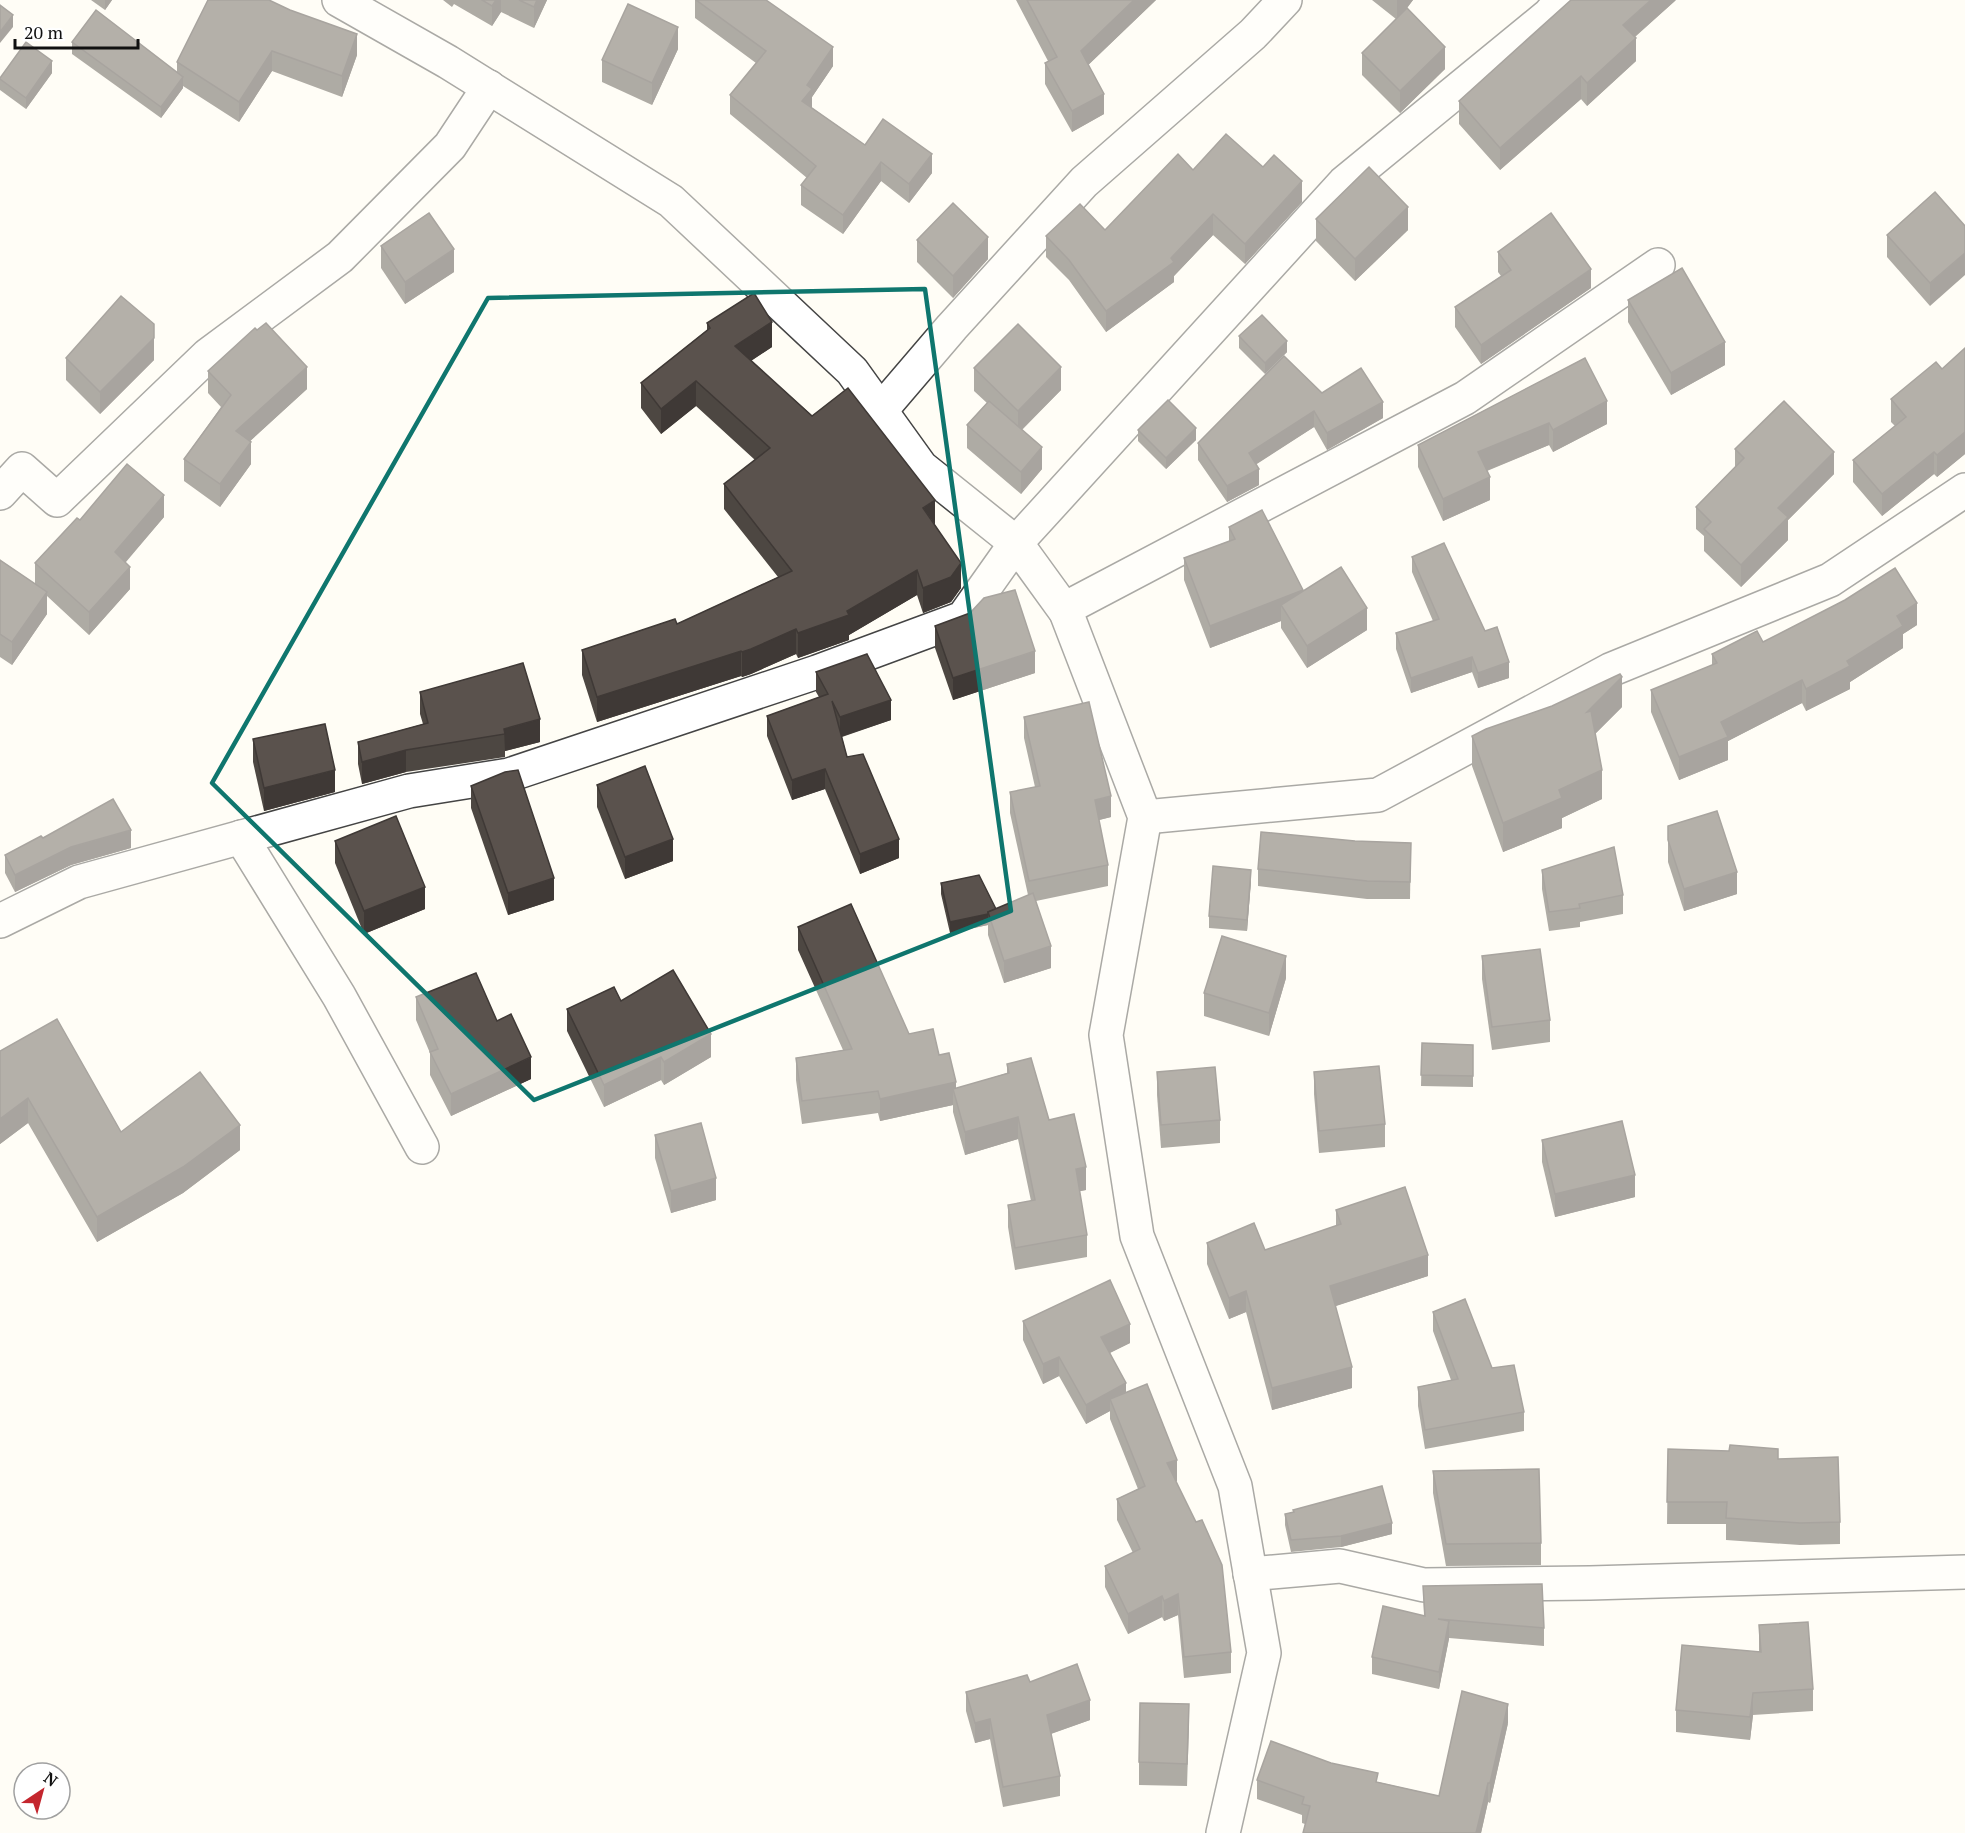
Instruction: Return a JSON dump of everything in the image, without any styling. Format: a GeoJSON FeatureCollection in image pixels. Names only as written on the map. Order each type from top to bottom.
{"type":"FeatureCollection","features":[{"type":"Feature","properties":{"kind":"street"},"geometry":{"type":"LineString","coordinates":[[339,0],[448,62],[671,201],[852,370],[921,467],[1016,543],[1066,612],[1145,817],[1106,1035],[1137,1236],[1235,1486],[1264,1653],[1223,1833]]}},
{"type":"Feature","properties":{"kind":"street"},"geometry":{"type":"LineString","coordinates":[[881,410],[952,327],[1084,183],[1253,34],[1285,0]]}},
{"type":"Feature","properties":{"kind":"street"},"geometry":{"type":"LineString","coordinates":[[0,921],[79,882],[410,791],[509,775],[817,672],[963,618],[1016,543],[1344,183],[1549,15],[1562,0]]}},
{"type":"Feature","properties":{"kind":"street"},"geometry":{"type":"LineString","coordinates":[[0,494],[22,469],[57,500],[208,355],[340,257],[450,146],[489,87]]}},
{"type":"Feature","properties":{"kind":"street"},"geometry":{"type":"LineString","coordinates":[[1066,612],[1072,605],[1465,398],[1658,265]]}},
{"type":"Feature","properties":{"kind":"street"},"geometry":{"type":"LineString","coordinates":[[1145,817],[1378,795],[1610,670],[1830,580],[1965,490]]}},
{"type":"Feature","properties":{"kind":"street"},"geometry":{"type":"LineString","coordinates":[[242,837],[339,996],[422,1147]]}},
{"type":"Feature","properties":{"kind":"street"},"geometry":{"type":"LineString","coordinates":[[1250,1574],[1340,1566],[1424,1585],[1590,1583],[1965,1572]]}},
{"type":"Feature","properties":{"kind":"highlighted area"},"geometry":{"type":"Polygon","coordinates":[[[925,289],[1011,911],[534,1100],[212,783],[488,298],[925,289]]]}},
{"type":"Feature","properties":{"kind":"building"},"geometry":{"type":"Polygon","coordinates":[[[208,0],[269,0],[357,34],[342,76],[272,51],[239,102],[177,62],[208,0]]]}},
{"type":"Feature","properties":{"kind":"building"},"geometry":{"type":"Polygon","coordinates":[[[482,0],[496,0],[492,6],[482,0]]]}},
{"type":"Feature","properties":{"kind":"building"},"geometry":{"type":"Polygon","coordinates":[[[519,0],[537,0],[534,7],[519,0]]]}},
{"type":"Feature","properties":{"kind":"building"},"geometry":{"type":"Polygon","coordinates":[[[696,0],[766,0],[833,47],[807,85],[812,89],[802,101],[865,145],[883,119],[932,154],[909,184],[881,162],[843,215],[801,185],[816,166],[730,95],[766,51],[696,0]]]}},
{"type":"Feature","properties":{"kind":"building"},"geometry":{"type":"Polygon","coordinates":[[[1027,0],[1134,0],[1081,51],[1104,94],[1072,111],[1045,63],[1057,57],[1027,0]]]}},
{"type":"Feature","properties":{"kind":"building"},"geometry":{"type":"Polygon","coordinates":[[[1571,0],[1651,0],[1623,25],[1636,38],[1587,83],[1581,76],[1500,148],[1459,101],[1571,0]]]}},
{"type":"Feature","properties":{"kind":"building"},"geometry":{"type":"Polygon","coordinates":[[[628,4],[678,27],[652,83],[602,60],[628,4]]]}},
{"type":"Feature","properties":{"kind":"building"},"geometry":{"type":"Polygon","coordinates":[[[0,5],[13,15],[0,32],[0,5]]]}},
{"type":"Feature","properties":{"kind":"building"},"geometry":{"type":"Polygon","coordinates":[[[1407,8],[1445,47],[1400,91],[1362,53],[1407,8]]]}},
{"type":"Feature","properties":{"kind":"building"},"geometry":{"type":"Polygon","coordinates":[[[96,10],[183,77],[161,107],[72,42],[96,10]]]}},
{"type":"Feature","properties":{"kind":"building"},"geometry":{"type":"Polygon","coordinates":[[[26,42],[52,61],[26,98],[0,78],[26,42]]]}},
{"type":"Feature","properties":{"kind":"building"},"geometry":{"type":"Polygon","coordinates":[[[1226,134],[1263,167],[1274,155],[1302,181],[1245,244],[1213,214],[1171,258],[1174,262],[1106,311],[1069,260],[1046,236],[1080,204],[1105,230],[1178,154],[1193,170],[1226,134]]]}},
{"type":"Feature","properties":{"kind":"building"},"geometry":{"type":"Polygon","coordinates":[[[1369,167],[1408,207],[1355,259],[1316,219],[1369,167]]]}},
{"type":"Feature","properties":{"kind":"building"},"geometry":{"type":"Polygon","coordinates":[[[1935,192],[1965,226],[1965,253],[1930,283],[1887,235],[1935,192]]]}},
{"type":"Feature","properties":{"kind":"building"},"geometry":{"type":"Polygon","coordinates":[[[953,203],[988,237],[953,276],[917,240],[953,203]]]}},
{"type":"Feature","properties":{"kind":"building"},"geometry":{"type":"Polygon","coordinates":[[[429,213],[454,249],[405,282],[381,246],[429,213]]]}},
{"type":"Feature","properties":{"kind":"building"},"geometry":{"type":"Polygon","coordinates":[[[1551,213],[1591,269],[1481,345],[1455,307],[1511,270],[1498,252],[1551,213]]]}},
{"type":"Feature","properties":{"kind":"building"},"geometry":{"type":"Polygon","coordinates":[[[1682,268],[1725,342],[1671,373],[1628,300],[1682,268]]]}},
{"type":"Feature","properties":{"kind":"building"},"geometry":{"type":"Polygon","coordinates":[[[754,293],[772,322],[735,346],[812,416],[848,388],[935,500],[923,508],[961,563],[951,577],[923,588],[917,570],[847,611],[849,615],[798,633],[796,629],[751,649],[597,697],[582,650],[675,619],[677,624],[792,571],[724,484],[770,448],[696,381],[661,409],[641,383],[710,328],[707,323],[754,293]]]}},
{"type":"Feature","properties":{"kind":"building"},"geometry":{"type":"Polygon","coordinates":[[[121,296],[154,324],[154,338],[100,392],[66,358],[121,296]]]}},
{"type":"Feature","properties":{"kind":"building"},"geometry":{"type":"Polygon","coordinates":[[[1262,315],[1287,341],[1265,363],[1239,336],[1262,315]]]}},
{"type":"Feature","properties":{"kind":"building"},"geometry":{"type":"Polygon","coordinates":[[[266,323],[307,367],[236,431],[251,442],[220,484],[184,459],[231,395],[208,371],[255,328],[257,330],[266,323]]]}},
{"type":"Feature","properties":{"kind":"building"},"geometry":{"type":"Polygon","coordinates":[[[1018,324],[1061,367],[1018,411],[974,368],[1018,324]]]}},
{"type":"Feature","properties":{"kind":"building"},"geometry":{"type":"Polygon","coordinates":[[[1965,348],[1965,432],[1937,455],[1934,452],[1882,494],[1853,460],[1906,417],[1891,399],[1936,362],[1942,369],[1965,348]]]}},
{"type":"Feature","properties":{"kind":"building"},"geometry":{"type":"Polygon","coordinates":[[[1284,356],[1322,393],[1361,368],[1383,402],[1327,433],[1314,411],[1249,453],[1259,469],[1227,486],[1198,443],[1284,356]]]}},
{"type":"Feature","properties":{"kind":"building"},"geometry":{"type":"Polygon","coordinates":[[[1585,358],[1607,401],[1553,430],[1549,423],[1478,452],[1490,477],[1443,499],[1418,445],[1585,358]]]}},
{"type":"Feature","properties":{"kind":"building"},"geometry":{"type":"Polygon","coordinates":[[[1168,400],[1196,428],[1166,458],[1138,430],[1168,400]]]}},
{"type":"Feature","properties":{"kind":"building"},"geometry":{"type":"Polygon","coordinates":[[[989,401],[1042,447],[1021,472],[967,425],[989,401]]]}},
{"type":"Feature","properties":{"kind":"building"},"geometry":{"type":"Polygon","coordinates":[[[1784,401],[1834,452],[1778,508],[1788,517],[1741,565],[1704,529],[1711,522],[1696,507],[1744,458],[1735,449],[1784,401]]]}},
{"type":"Feature","properties":{"kind":"building"},"geometry":{"type":"Polygon","coordinates":[[[127,464],[164,495],[115,552],[130,567],[89,612],[35,563],[77,518],[80,520],[127,464]]]}},
{"type":"Feature","properties":{"kind":"building"},"geometry":{"type":"Polygon","coordinates":[[[1262,510],[1303,590],[1210,626],[1184,558],[1235,539],[1229,527],[1262,510]]]}},
{"type":"Feature","properties":{"kind":"building"},"geometry":{"type":"Polygon","coordinates":[[[1444,543],[1485,631],[1497,627],[1509,662],[1478,673],[1472,657],[1411,678],[1396,633],[1439,619],[1412,557],[1444,543]]]}},
{"type":"Feature","properties":{"kind":"building"},"geometry":{"type":"Polygon","coordinates":[[[0,560],[47,592],[12,642],[0,634],[0,560]]]}},
{"type":"Feature","properties":{"kind":"building"},"geometry":{"type":"Polygon","coordinates":[[[1341,567],[1367,608],[1307,646],[1281,605],[1341,567]]]}},
{"type":"Feature","properties":{"kind":"building"},"geometry":{"type":"Polygon","coordinates":[[[1895,568],[1917,603],[1897,616],[1903,626],[1847,661],[1850,666],[1806,689],[1802,680],[1721,722],[1728,737],[1679,757],[1651,690],[1717,663],[1712,654],[1757,631],[1763,642],[1845,600],[1895,568]]]}},
{"type":"Feature","properties":{"kind":"building"},"geometry":{"type":"Polygon","coordinates":[[[1015,590],[1035,651],[953,678],[935,626],[970,613],[984,598],[1015,590]]]}},
{"type":"Feature","properties":{"kind":"building"},"geometry":{"type":"Polygon","coordinates":[[[867,654],[891,700],[840,717],[832,701],[847,757],[863,754],[899,839],[860,854],[825,769],[792,780],[767,716],[828,694],[816,672],[867,654]]]}},
{"type":"Feature","properties":{"kind":"building"},"geometry":{"type":"Polygon","coordinates":[[[523,663],[540,719],[504,729],[505,734],[406,750],[362,762],[358,742],[428,723],[420,692],[523,663]]]}},
{"type":"Feature","properties":{"kind":"building"},"geometry":{"type":"Polygon","coordinates":[[[1620,674],[1622,677],[1587,712],[1591,711],[1602,770],[1559,790],[1562,798],[1503,823],[1472,736],[1552,706],[1620,674]]]}},
{"type":"Feature","properties":{"kind":"building"},"geometry":{"type":"Polygon","coordinates":[[[1089,702],[1111,796],[1095,800],[1108,865],[1029,881],[1010,792],[1040,786],[1024,717],[1089,702]]]}},
{"type":"Feature","properties":{"kind":"building"},"geometry":{"type":"Polygon","coordinates":[[[325,724],[335,770],[264,788],[253,739],[325,724]]]}},
{"type":"Feature","properties":{"kind":"building"},"geometry":{"type":"Polygon","coordinates":[[[645,766],[673,839],[625,857],[597,785],[645,766]]]}},
{"type":"Feature","properties":{"kind":"building"},"geometry":{"type":"Polygon","coordinates":[[[518,770],[554,878],[508,893],[471,786],[505,772],[518,770]]]}},
{"type":"Feature","properties":{"kind":"building"},"geometry":{"type":"Polygon","coordinates":[[[113,799],[131,830],[71,847],[15,875],[5,855],[41,836],[43,838],[113,799]]]}},
{"type":"Feature","properties":{"kind":"building"},"geometry":{"type":"Polygon","coordinates":[[[1717,811],[1737,872],[1684,889],[1668,840],[1668,826],[1717,811]]]}},
{"type":"Feature","properties":{"kind":"building"},"geometry":{"type":"Polygon","coordinates":[[[396,816],[425,887],[364,911],[335,841],[396,816]]]}},
{"type":"Feature","properties":{"kind":"building"},"geometry":{"type":"Polygon","coordinates":[[[1261,832],[1355,841],[1411,843],[1410,882],[1367,881],[1258,869],[1261,832]]]}},
{"type":"Feature","properties":{"kind":"building"},"geometry":{"type":"Polygon","coordinates":[[[1614,847],[1623,895],[1579,904],[1580,908],[1549,912],[1542,870],[1614,847]]]}},
{"type":"Feature","properties":{"kind":"building"},"geometry":{"type":"Polygon","coordinates":[[[1213,866],[1251,870],[1247,920],[1209,916],[1213,866]]]}},
{"type":"Feature","properties":{"kind":"building"},"geometry":{"type":"Polygon","coordinates":[[[979,875],[996,909],[988,914],[950,922],[941,883],[979,875]]]}},
{"type":"Feature","properties":{"kind":"building"},"geometry":{"type":"Polygon","coordinates":[[[1033,893],[1051,946],[1004,961],[988,912],[1033,893]]]}},
{"type":"Feature","properties":{"kind":"building"},"geometry":{"type":"Polygon","coordinates":[[[851,904],[909,1034],[933,1029],[939,1055],[949,1053],[956,1082],[880,1099],[878,1091],[802,1101],[796,1058],[852,1049],[798,927],[851,904]]]}},
{"type":"Feature","properties":{"kind":"building"},"geometry":{"type":"Polygon","coordinates":[[[1222,936],[1286,956],[1269,1013],[1204,993],[1222,936]]]}},
{"type":"Feature","properties":{"kind":"building"},"geometry":{"type":"Polygon","coordinates":[[[1540,949],[1550,1020],[1492,1027],[1482,956],[1540,949]]]}},
{"type":"Feature","properties":{"kind":"building"},"geometry":{"type":"Polygon","coordinates":[[[673,970],[711,1034],[664,1062],[661,1057],[604,1085],[567,1009],[614,987],[621,1001],[673,970]]]}},
{"type":"Feature","properties":{"kind":"building"},"geometry":{"type":"Polygon","coordinates":[[[476,973],[497,1021],[511,1014],[531,1057],[451,1094],[430,1052],[438,1049],[416,997],[476,973]]]}},
{"type":"Feature","properties":{"kind":"building"},"geometry":{"type":"Polygon","coordinates":[[[57,1019],[121,1132],[200,1072],[240,1125],[183,1167],[97,1217],[28,1098],[0,1119],[0,1051],[57,1019]]]}},
{"type":"Feature","properties":{"kind":"building"},"geometry":{"type":"Polygon","coordinates":[[[1422,1043],[1473,1045],[1473,1076],[1421,1075],[1422,1043]]]}},
{"type":"Feature","properties":{"kind":"building"},"geometry":{"type":"Polygon","coordinates":[[[1031,1058],[1049,1120],[1074,1114],[1086,1167],[1076,1169],[1087,1235],[1015,1248],[1008,1205],[1035,1200],[1018,1117],[965,1132],[953,1089],[1009,1073],[1007,1064],[1031,1058]]]}},
{"type":"Feature","properties":{"kind":"building"},"geometry":{"type":"Polygon","coordinates":[[[1379,1066],[1385,1124],[1319,1131],[1314,1072],[1379,1066]]]}},
{"type":"Feature","properties":{"kind":"building"},"geometry":{"type":"Polygon","coordinates":[[[1215,1067],[1220,1120],[1161,1125],[1157,1072],[1215,1067]]]}},
{"type":"Feature","properties":{"kind":"building"},"geometry":{"type":"Polygon","coordinates":[[[1622,1121],[1635,1175],[1555,1194],[1542,1140],[1622,1121]]]}},
{"type":"Feature","properties":{"kind":"building"},"geometry":{"type":"Polygon","coordinates":[[[701,1123],[716,1178],[671,1191],[655,1135],[701,1123]]]}},
{"type":"Feature","properties":{"kind":"building"},"geometry":{"type":"Polygon","coordinates":[[[1405,1187],[1428,1255],[1330,1286],[1352,1367],[1272,1388],[1246,1291],[1229,1298],[1207,1243],[1254,1223],[1265,1250],[1341,1224],[1336,1210],[1405,1187]]]}},
{"type":"Feature","properties":{"kind":"building"},"geometry":{"type":"Polygon","coordinates":[[[1110,1280],[1130,1324],[1101,1337],[1126,1383],[1086,1405],[1059,1357],[1043,1364],[1023,1321],[1110,1280]]]}},
{"type":"Feature","properties":{"kind":"building"},"geometry":{"type":"Polygon","coordinates":[[[1465,1299],[1492,1368],[1514,1365],[1524,1412],[1425,1430],[1418,1387],[1458,1379],[1433,1312],[1465,1299]]]}},
{"type":"Feature","properties":{"kind":"building"},"geometry":{"type":"Polygon","coordinates":[[[1147,1384],[1177,1460],[1167,1463],[1196,1522],[1202,1520],[1222,1565],[1231,1652],[1184,1657],[1178,1594],[1164,1601],[1162,1596],[1128,1614],[1105,1566],[1140,1549],[1117,1499],[1145,1486],[1110,1399],[1147,1384]]]}},
{"type":"Feature","properties":{"kind":"building"},"geometry":{"type":"Polygon","coordinates":[[[1730,1445],[1778,1449],[1778,1459],[1838,1457],[1840,1522],[1800,1523],[1726,1518],[1727,1502],[1667,1502],[1668,1449],[1729,1451],[1730,1445]]]}},
{"type":"Feature","properties":{"kind":"building"},"geometry":{"type":"Polygon","coordinates":[[[1539,1469],[1541,1543],[1446,1544],[1433,1471],[1539,1469]]]}},
{"type":"Feature","properties":{"kind":"building"},"geometry":{"type":"Polygon","coordinates":[[[1382,1486],[1392,1523],[1341,1536],[1291,1540],[1285,1514],[1382,1486]]]}},
{"type":"Feature","properties":{"kind":"building"},"geometry":{"type":"Polygon","coordinates":[[[1542,1584],[1544,1628],[1438,1619],[1449,1621],[1439,1672],[1372,1657],[1383,1606],[1425,1616],[1423,1586],[1542,1584]]]}},
{"type":"Feature","properties":{"kind":"building"},"geometry":{"type":"Polygon","coordinates":[[[1808,1622],[1813,1689],[1753,1693],[1750,1717],[1676,1710],[1682,1645],[1761,1652],[1759,1625],[1808,1622]]]}},
{"type":"Feature","properties":{"kind":"building"},"geometry":{"type":"Polygon","coordinates":[[[1077,1664],[1090,1700],[1047,1715],[1060,1776],[1003,1787],[990,1719],[975,1723],[966,1692],[1027,1675],[1030,1682],[1077,1664]]]}},
{"type":"Feature","properties":{"kind":"building"},"geometry":{"type":"Polygon","coordinates":[[[1462,1691],[1508,1704],[1476,1833],[1303,1833],[1310,1806],[1302,1804],[1304,1797],[1257,1780],[1271,1741],[1331,1763],[1378,1773],[1376,1782],[1439,1796],[1462,1691]]]}},
{"type":"Feature","properties":{"kind":"building"},"geometry":{"type":"Polygon","coordinates":[[[1140,1703],[1189,1704],[1187,1764],[1139,1762],[1140,1703]]]}}]}
